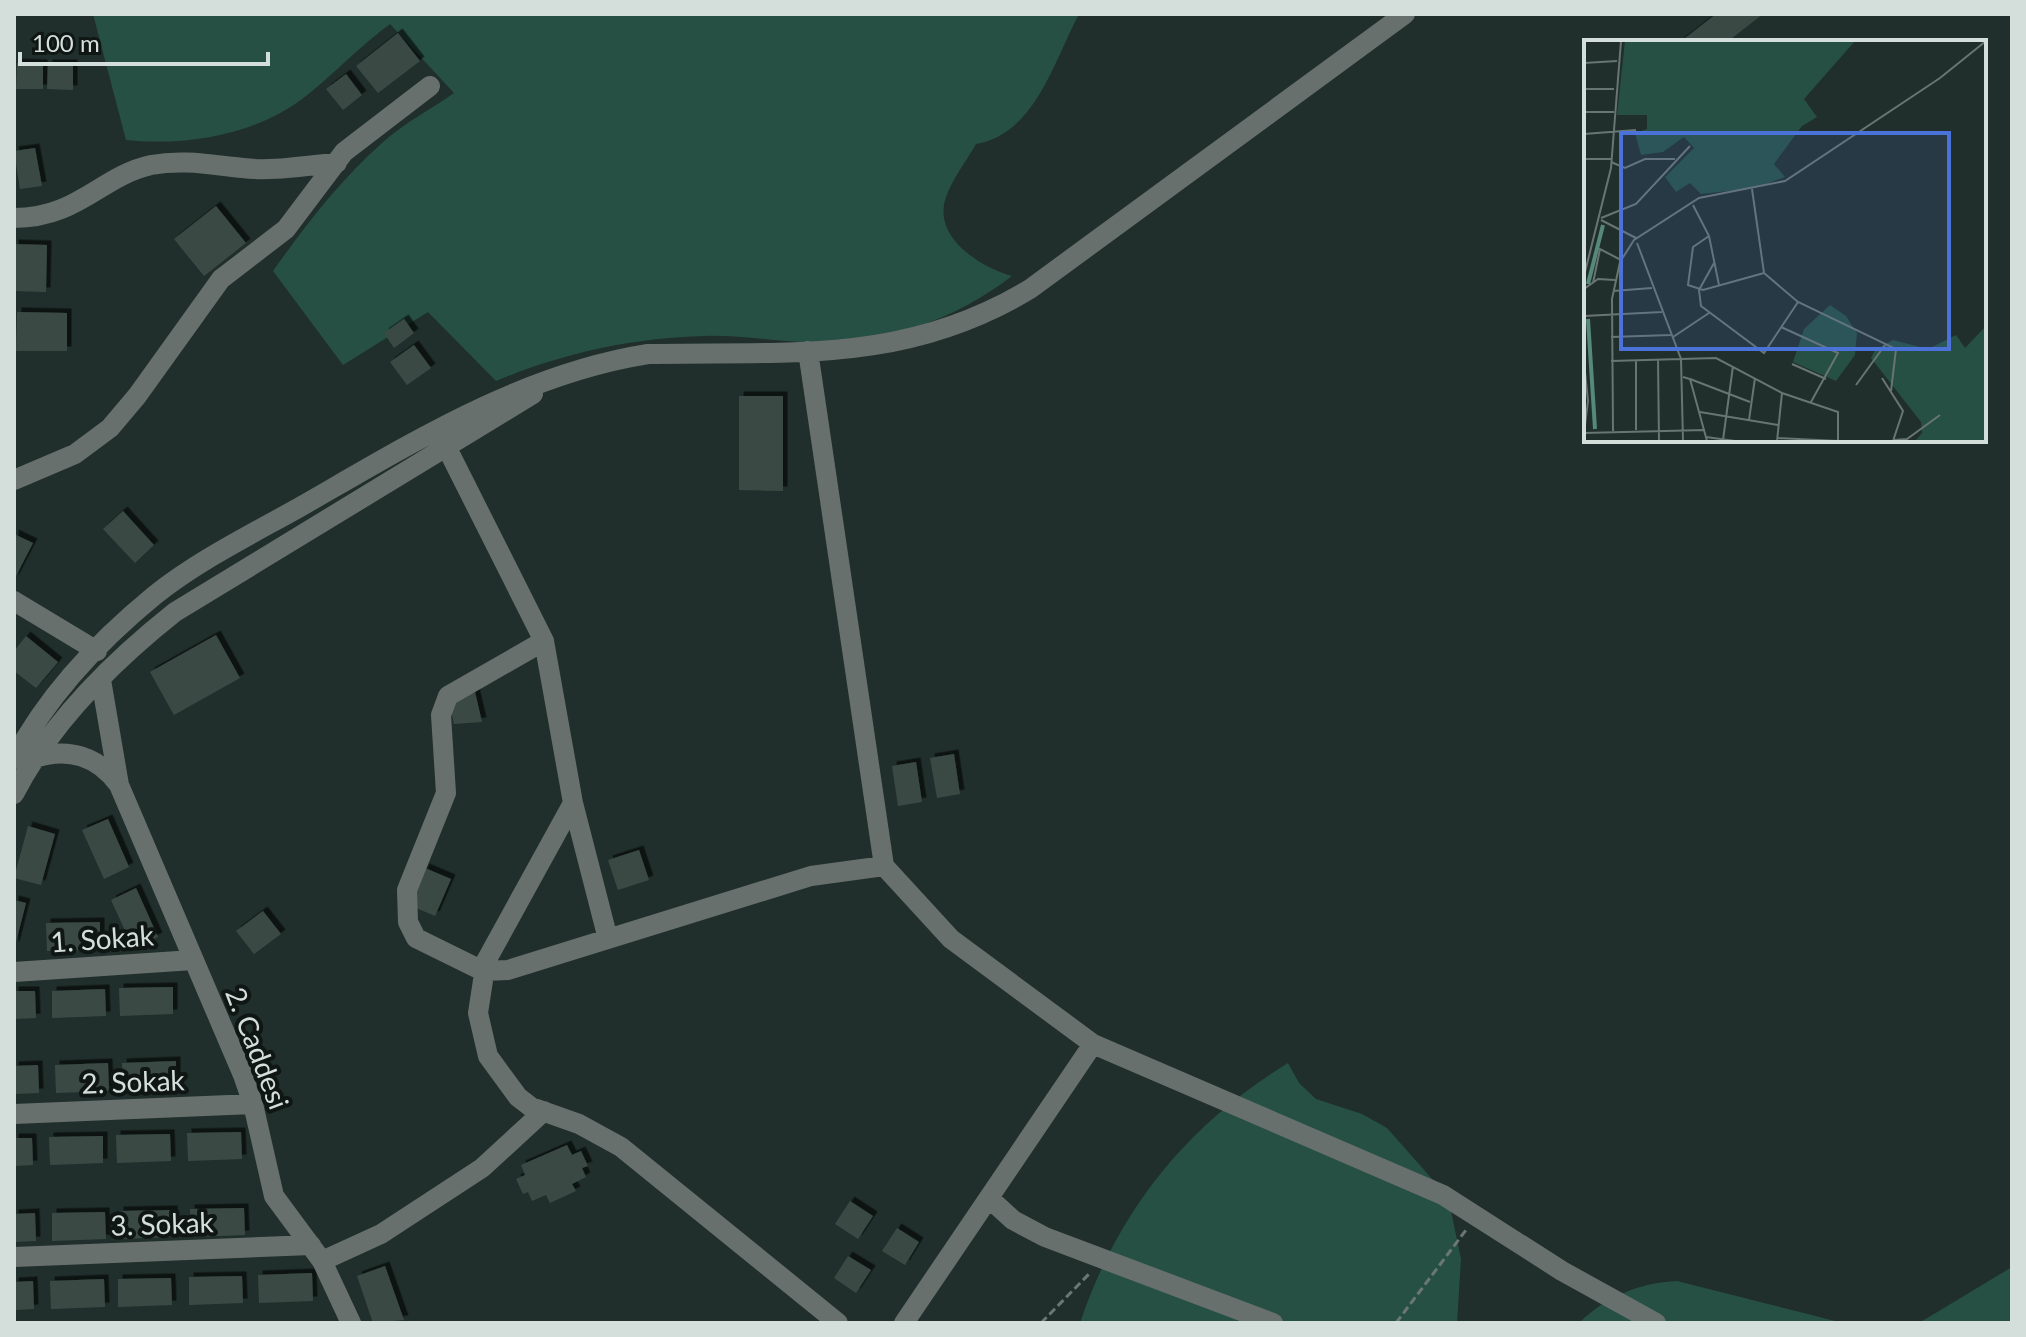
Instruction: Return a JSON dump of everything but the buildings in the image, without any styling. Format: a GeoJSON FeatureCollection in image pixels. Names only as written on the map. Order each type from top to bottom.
{"type":"FeatureCollection","features":[{"type":"Feature","properties":{"kind":"street"},"geometry":{"type":"LineString","coordinates":[[14,794],[24,759],[50,703],[148,601],[206,561],[483,405],[597,364],[648,354],[867,349],[915,339],[969,321],[1011,301],[1405,14]]}},
{"type":"Feature","properties":{"kind":"street"},"geometry":{"type":"LineString","coordinates":[[14,480],[75,454],[110,428],[137,396],[211,290],[232,269],[261,252],[286,229],[344,152],[430,86]]}},
{"type":"Feature","properties":{"kind":"street"},"geometry":{"type":"LineString","coordinates":[[14,218],[64,209],[137,169],[167,163],[204,162],[245,169],[337,163]]}},
{"type":"Feature","properties":{"kind":"street"},"geometry":{"type":"LineString","coordinates":[[808,351],[884,866],[951,939],[1093,1044],[1412,1180],[1477,1215],[1625,1316],[1656,1323]]}},
{"type":"Feature","properties":{"kind":"street"},"geometry":{"type":"LineString","coordinates":[[24,759],[148,633],[202,592],[510,412],[549,382]]}},
{"type":"Feature","properties":{"kind":"street"},"geometry":{"type":"LineString","coordinates":[[447,448],[544,641],[573,803],[608,939]]}},
{"type":"Feature","properties":{"kind":"street"},"geometry":{"type":"LineString","coordinates":[[14,601],[97,651]]}},
{"type":"Feature","properties":{"kind":"street"},"geometry":{"type":"LineString","coordinates":[[544,641],[448,696],[444,703],[441,715],[446,793],[407,890],[406,914],[416,938],[483,971],[517,969],[811,876],[884,866]]}},
{"type":"Feature","properties":{"kind":"street"},"geometry":{"type":"LineString","coordinates":[[101,680],[119,785]]}},
{"type":"Feature","properties":{"kind":"street"},"geometry":{"type":"LineString","coordinates":[[61,724],[119,785]]}},
{"type":"Feature","properties":{"kind":"street"},"geometry":{"type":"LineString","coordinates":[[24,759],[67,753],[98,763]]}},
{"type":"Feature","properties":{"kind":"street","name":"2. Caddesi"},"geometry":{"type":"LineString","coordinates":[[119,785],[253,1104],[274,1196],[316,1253],[351,1323]]}},
{"type":"Feature","properties":{"kind":"street"},"geometry":{"type":"LineString","coordinates":[[573,803],[483,971],[478,1013],[488,1056],[518,1097],[579,1124],[630,1154],[838,1323]]}},
{"type":"Feature","properties":{"kind":"street","name":"1. Sokak"},"geometry":{"type":"LineString","coordinates":[[14,972],[193,960]]}},
{"type":"Feature","properties":{"kind":"street"},"geometry":{"type":"LineString","coordinates":[[904,1323],[1093,1044]]}},
{"type":"Feature","properties":{"kind":"street","name":"2. Sokak"},"geometry":{"type":"LineString","coordinates":[[14,1114],[253,1104]]}},
{"type":"Feature","properties":{"kind":"street"},"geometry":{"type":"LineString","coordinates":[[316,1253],[381,1234],[482,1168],[544,1111]]}},
{"type":"Feature","properties":{"kind":"street"},"geometry":{"type":"LineString","coordinates":[[990,1199],[1028,1229],[1273,1323]]}},
{"type":"Feature","properties":{"kind":"street","name":"3. Sokak"},"geometry":{"type":"LineString","coordinates":[[14,1257],[316,1253]]}},
{"type":"Feature","properties":{"kind":"path"},"geometry":{"type":"LineString","coordinates":[[1396,1323],[1477,1215]]}},
{"type":"Feature","properties":{"kind":"path"},"geometry":{"type":"LineString","coordinates":[[1041,1323],[1103,1259]]}},
{"type":"Feature","properties":{"kind":"green space"},"geometry":{"type":"Polygon","coordinates":[[[93,14],[1079,14],[1051,73],[1028,111],[996,137],[976,144],[946,197],[944,218],[955,241],[976,260],[1012,276],[989,292],[939,319],[886,335],[830,342],[716,336],[650,340],[572,355],[496,381],[428,312],[343,365],[273,271],[324,204],[367,157],[399,129],[454,93],[390,24],[306,96],[266,120],[220,135],[149,141],[126,140],[93,14]]]}},
{"type":"Feature","properties":{"kind":"green space"},"geometry":{"type":"Polygon","coordinates":[[[1288,1063],[1299,1083],[1316,1099],[1362,1114],[1387,1128],[1448,1197],[1461,1259],[1457,1323],[1080,1323],[1114,1243],[1160,1174],[1218,1114],[1288,1063]]]}},
{"type":"Feature","properties":{"kind":"green space"},"geometry":{"type":"Polygon","coordinates":[[[2012,1267],[2012,1323],[1919,1323],[2012,1267]]]}},
{"type":"Feature","properties":{"kind":"green space"},"geometry":{"type":"Polygon","coordinates":[[[1677,1281],[1843,1323],[1579,1323],[1612,1298],[1637,1288],[1677,1281]]]}}]}
